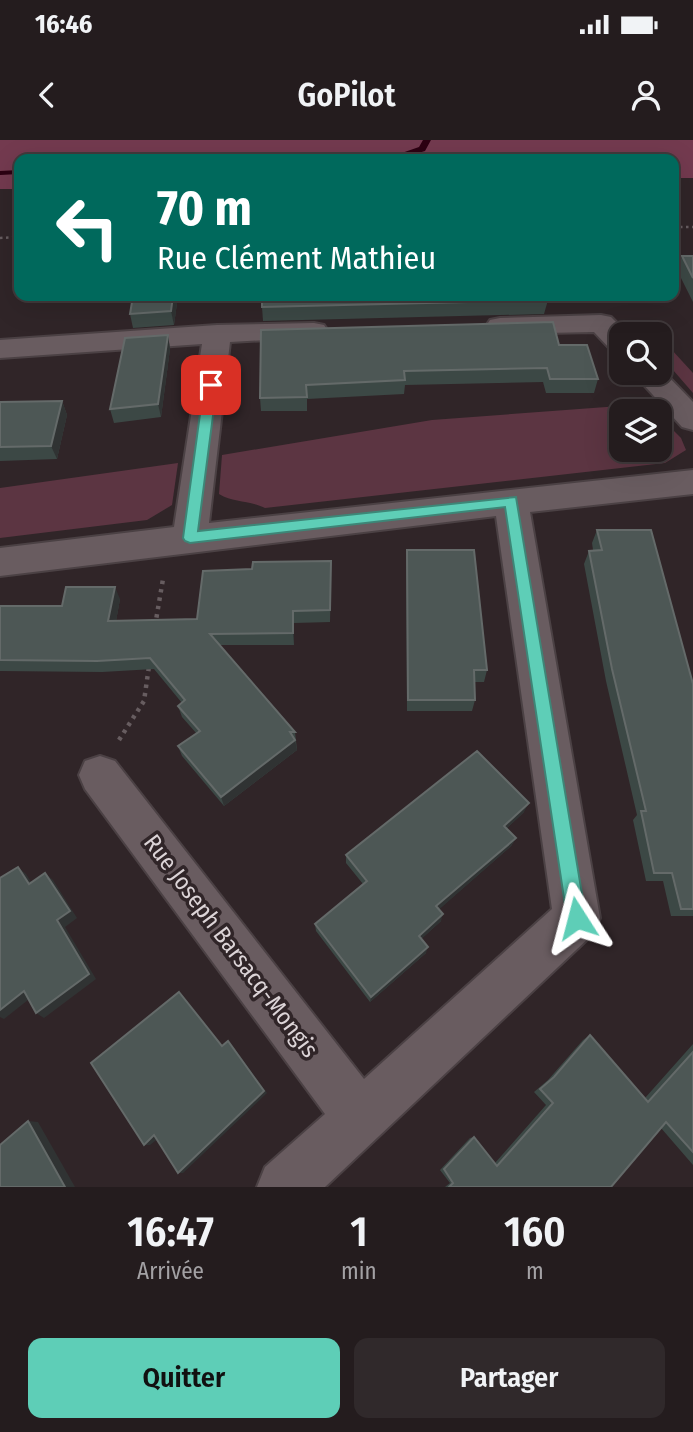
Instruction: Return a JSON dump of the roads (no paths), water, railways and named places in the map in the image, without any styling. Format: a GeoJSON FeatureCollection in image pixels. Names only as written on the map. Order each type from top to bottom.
{"type":"FeatureCollection","features":[{"type":"Feature","properties":{"kind":"street"},"geometry":{"type":"LineString","coordinates":[[478,326],[601,323],[609,331]]}},
{"type":"Feature","properties":{"kind":"street"},"geometry":{"type":"LineString","coordinates":[[0,349],[217,334],[341,330]]}},
{"type":"Feature","properties":{"kind":"street"},"geometry":{"type":"LineString","coordinates":[[179,539],[217,334]]}},
{"type":"Feature","properties":{"kind":"street"},"geometry":{"type":"LineString","coordinates":[[660,385],[693,420]]}},
{"type":"Feature","properties":{"kind":"street"},"geometry":{"type":"LineString","coordinates":[[0,562],[179,539],[693,482]]}},
{"type":"Feature","properties":{"kind":"street"},"geometry":{"type":"LineString","coordinates":[[285,1187],[577,918],[511,501]]}},
{"type":"Feature","properties":{"kind":"street","name":"Rue Joseph Barsacq-Mongis"},"geometry":{"type":"LineString","coordinates":[[108,761],[361,1118]]}},
{"type":"Feature","properties":{"kind":"waterway"},"geometry":{"type":"LineString","coordinates":[[406,154],[422,149],[427,140]]}},
{"type":"Feature","properties":{"kind":"waterway"},"geometry":{"type":"LineString","coordinates":[[0,173],[14,172]]}}]}
